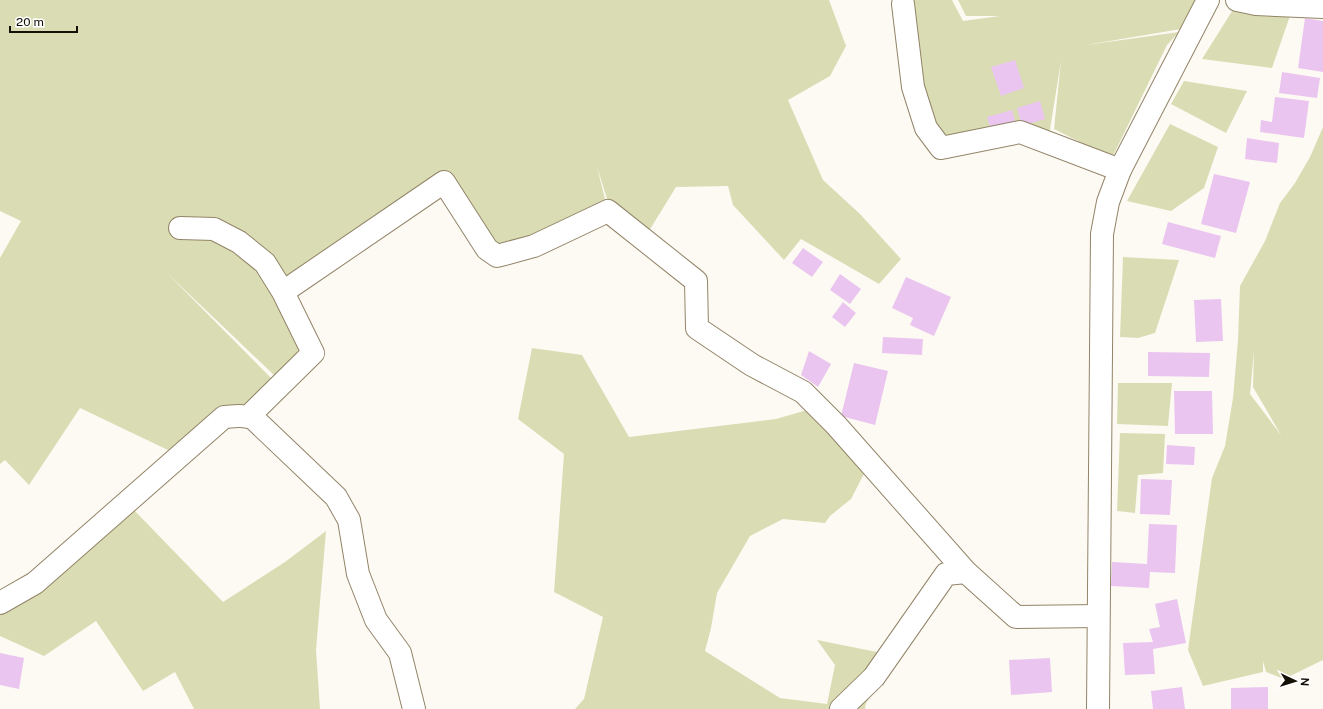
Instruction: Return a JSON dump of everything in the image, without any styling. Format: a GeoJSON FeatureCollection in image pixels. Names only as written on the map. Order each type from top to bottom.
{"type":"FeatureCollection","features":[{"type":"Feature","properties":{"kind":"street"},"geometry":{"type":"LineString","coordinates":[[1098,709],[1102,234],[1108,202],[1120,170],[1208,0]]}},
{"type":"Feature","properties":{"kind":"street"},"geometry":{"type":"LineString","coordinates":[[1237,0],[1256,4],[1323,7]]}},
{"type":"Feature","properties":{"kind":"street"},"geometry":{"type":"LineString","coordinates":[[903,4],[913,87],[926,128],[941,148],[1020,132],[1120,170]]}},
{"type":"Feature","properties":{"kind":"street"},"geometry":{"type":"LineString","coordinates":[[283,292],[444,182],[487,249],[497,256],[534,246],[608,211],[696,281],[697,328],[752,365],[803,392],[841,430],[966,572],[1016,616],[1098,616]]}},
{"type":"Feature","properties":{"kind":"street"},"geometry":{"type":"LineString","coordinates":[[180,228],[214,229],[239,242],[265,263],[283,292],[313,353],[248,417]]}},
{"type":"Feature","properties":{"kind":"street"},"geometry":{"type":"LineString","coordinates":[[0,603],[34,584],[224,417],[240,415],[253,418],[336,497],[349,520],[358,574],[376,620],[400,653],[414,709]]}},
{"type":"Feature","properties":{"kind":"street"},"geometry":{"type":"LineString","coordinates":[[841,709],[874,677],[946,574],[966,572]]}},
{"type":"Feature","properties":{"kind":"green space"},"geometry":{"type":"Polygon","coordinates":[[[0,0],[829,0],[846,46],[830,76],[788,100],[823,180],[860,214],[901,259],[879,284],[801,239],[784,260],[733,205],[728,186],[676,187],[644,239],[609,205],[597,167],[608,211],[499,259],[445,182],[287,289],[305,350],[276,377],[167,273],[276,383],[250,411],[170,451],[80,408],[29,485],[5,460],[0,464],[0,258],[21,221],[0,211],[0,0]]]}},
{"type":"Feature","properties":{"kind":"green space"},"geometry":{"type":"Polygon","coordinates":[[[902,0],[952,0],[963,21],[1000,16],[966,16],[958,0],[1200,0],[1187,28],[1086,45],[1179,32],[1167,45],[1112,158],[1054,129],[1061,61],[1048,142],[1018,136],[941,148],[907,66],[902,0]]]}},
{"type":"Feature","properties":{"kind":"green space"},"geometry":{"type":"Polygon","coordinates":[[[1234,8],[1292,10],[1272,68],[1202,59],[1234,8]]]}},
{"type":"Feature","properties":{"kind":"green space"},"geometry":{"type":"Polygon","coordinates":[[[1184,81],[1247,91],[1226,133],[1171,104],[1184,81]]]}},
{"type":"Feature","properties":{"kind":"green space"},"geometry":{"type":"Polygon","coordinates":[[[1170,124],[1218,147],[1204,188],[1171,211],[1127,201],[1170,124]]]}},
{"type":"Feature","properties":{"kind":"green space"},"geometry":{"type":"Polygon","coordinates":[[[1323,127],[1323,660],[1284,679],[1266,672],[1263,661],[1263,672],[1203,686],[1188,650],[1212,478],[1225,446],[1233,398],[1238,340],[1240,286],[1265,241],[1280,203],[1295,183],[1310,157],[1323,127]],[[1254,351],[1250,394],[1281,435],[1253,387],[1254,351]]]}},
{"type":"Feature","properties":{"kind":"green space"},"geometry":{"type":"Polygon","coordinates":[[[1123,257],[1179,260],[1155,333],[1138,338],[1120,337],[1123,257]]]}},
{"type":"Feature","properties":{"kind":"green space"},"geometry":{"type":"Polygon","coordinates":[[[532,348],[582,355],[629,437],[776,419],[814,408],[868,466],[851,499],[830,516],[825,523],[783,519],[750,536],[717,593],[711,628],[705,651],[780,698],[827,704],[835,665],[817,640],[877,652],[944,560],[958,575],[866,703],[865,709],[575,709],[584,699],[603,617],[554,592],[564,454],[518,419],[532,348]]]}},
{"type":"Feature","properties":{"kind":"green space"},"geometry":{"type":"Polygon","coordinates":[[[1118,383],[1172,383],[1168,426],[1117,424],[1118,383]]]}},
{"type":"Feature","properties":{"kind":"green space"},"geometry":{"type":"Polygon","coordinates":[[[1120,433],[1165,434],[1163,473],[1138,475],[1135,513],[1117,511],[1120,433]]]}},
{"type":"Feature","properties":{"kind":"green space"},"geometry":{"type":"Polygon","coordinates":[[[133,509],[223,602],[285,562],[326,531],[316,650],[320,709],[194,709],[175,672],[143,691],[96,621],[44,656],[0,636],[0,610],[133,509]]]}},
{"type":"Feature","properties":{"kind":"building"},"geometry":{"type":"Polygon","coordinates":[[[1305,18],[1323,21],[1323,72],[1298,68],[1305,18]]]}},
{"type":"Feature","properties":{"kind":"building"},"geometry":{"type":"Polygon","coordinates":[[[1015,60],[1024,88],[1001,96],[991,67],[1015,60]]]}},
{"type":"Feature","properties":{"kind":"building"},"geometry":{"type":"Polygon","coordinates":[[[1282,72],[1320,78],[1317,98],[1279,93],[1282,72]]]}},
{"type":"Feature","properties":{"kind":"building"},"geometry":{"type":"Polygon","coordinates":[[[1275,97],[1309,101],[1304,138],[1260,132],[1261,120],[1272,122],[1275,97]]]}},
{"type":"Feature","properties":{"kind":"building"},"geometry":{"type":"Polygon","coordinates":[[[1040,101],[1045,119],[1022,126],[1017,108],[1040,101]]]}},
{"type":"Feature","properties":{"kind":"building"},"geometry":{"type":"Polygon","coordinates":[[[1012,110],[1017,128],[993,135],[987,117],[1012,110]]]}},
{"type":"Feature","properties":{"kind":"building"},"geometry":{"type":"Polygon","coordinates":[[[1247,138],[1279,143],[1277,163],[1245,159],[1247,138]]]}},
{"type":"Feature","properties":{"kind":"building"},"geometry":{"type":"Polygon","coordinates":[[[1214,174],[1250,182],[1236,233],[1201,224],[1214,174]]]}},
{"type":"Feature","properties":{"kind":"building"},"geometry":{"type":"Polygon","coordinates":[[[1168,222],[1221,236],[1215,258],[1162,244],[1168,222]]]}},
{"type":"Feature","properties":{"kind":"building"},"geometry":{"type":"Polygon","coordinates":[[[803,248],[823,262],[812,277],[792,263],[803,248]]]}},
{"type":"Feature","properties":{"kind":"building"},"geometry":{"type":"Polygon","coordinates":[[[840,274],[861,289],[850,304],[830,290],[840,274]]]}},
{"type":"Feature","properties":{"kind":"building"},"geometry":{"type":"Polygon","coordinates":[[[906,277],[951,297],[934,336],[910,325],[913,318],[892,308],[906,277]]]}},
{"type":"Feature","properties":{"kind":"building"},"geometry":{"type":"Polygon","coordinates":[[[1221,299],[1223,341],[1196,342],[1194,300],[1221,299]]]}},
{"type":"Feature","properties":{"kind":"building"},"geometry":{"type":"Polygon","coordinates":[[[843,302],[856,313],[845,327],[832,317],[843,302]]]}},
{"type":"Feature","properties":{"kind":"building"},"geometry":{"type":"Polygon","coordinates":[[[883,337],[923,339],[922,355],[882,353],[883,337]]]}},
{"type":"Feature","properties":{"kind":"building"},"geometry":{"type":"Polygon","coordinates":[[[809,351],[831,364],[818,387],[801,375],[809,351]]]}},
{"type":"Feature","properties":{"kind":"building"},"geometry":{"type":"Polygon","coordinates":[[[1148,352],[1210,353],[1209,377],[1148,376],[1148,352]]]}},
{"type":"Feature","properties":{"kind":"building"},"geometry":{"type":"Polygon","coordinates":[[[854,363],[888,371],[875,425],[841,416],[854,363]]]}},
{"type":"Feature","properties":{"kind":"building"},"geometry":{"type":"Polygon","coordinates":[[[1174,391],[1212,391],[1213,434],[1175,434],[1174,391]]]}},
{"type":"Feature","properties":{"kind":"building"},"geometry":{"type":"Polygon","coordinates":[[[1167,445],[1195,447],[1194,465],[1166,464],[1167,445]]]}},
{"type":"Feature","properties":{"kind":"building"},"geometry":{"type":"Polygon","coordinates":[[[1141,479],[1172,480],[1170,515],[1140,514],[1141,479]]]}},
{"type":"Feature","properties":{"kind":"building"},"geometry":{"type":"Polygon","coordinates":[[[1149,524],[1177,525],[1175,573],[1150,572],[1149,588],[1111,586],[1112,562],[1147,564],[1149,524]]]}},
{"type":"Feature","properties":{"kind":"building"},"geometry":{"type":"Polygon","coordinates":[[[1177,599],[1186,643],[1153,649],[1155,674],[1125,675],[1123,643],[1153,642],[1149,629],[1160,627],[1155,604],[1177,599]]]}},
{"type":"Feature","properties":{"kind":"building"},"geometry":{"type":"Polygon","coordinates":[[[0,653],[24,658],[19,689],[0,685],[0,653]]]}},
{"type":"Feature","properties":{"kind":"building"},"geometry":{"type":"Polygon","coordinates":[[[1050,658],[1052,692],[1011,695],[1009,660],[1050,658]]]}},
{"type":"Feature","properties":{"kind":"building"},"geometry":{"type":"Polygon","coordinates":[[[1182,687],[1185,709],[1153,709],[1151,691],[1182,687]]]}},
{"type":"Feature","properties":{"kind":"building"},"geometry":{"type":"Polygon","coordinates":[[[1268,687],[1268,709],[1231,709],[1231,688],[1268,687]]]}}]}
